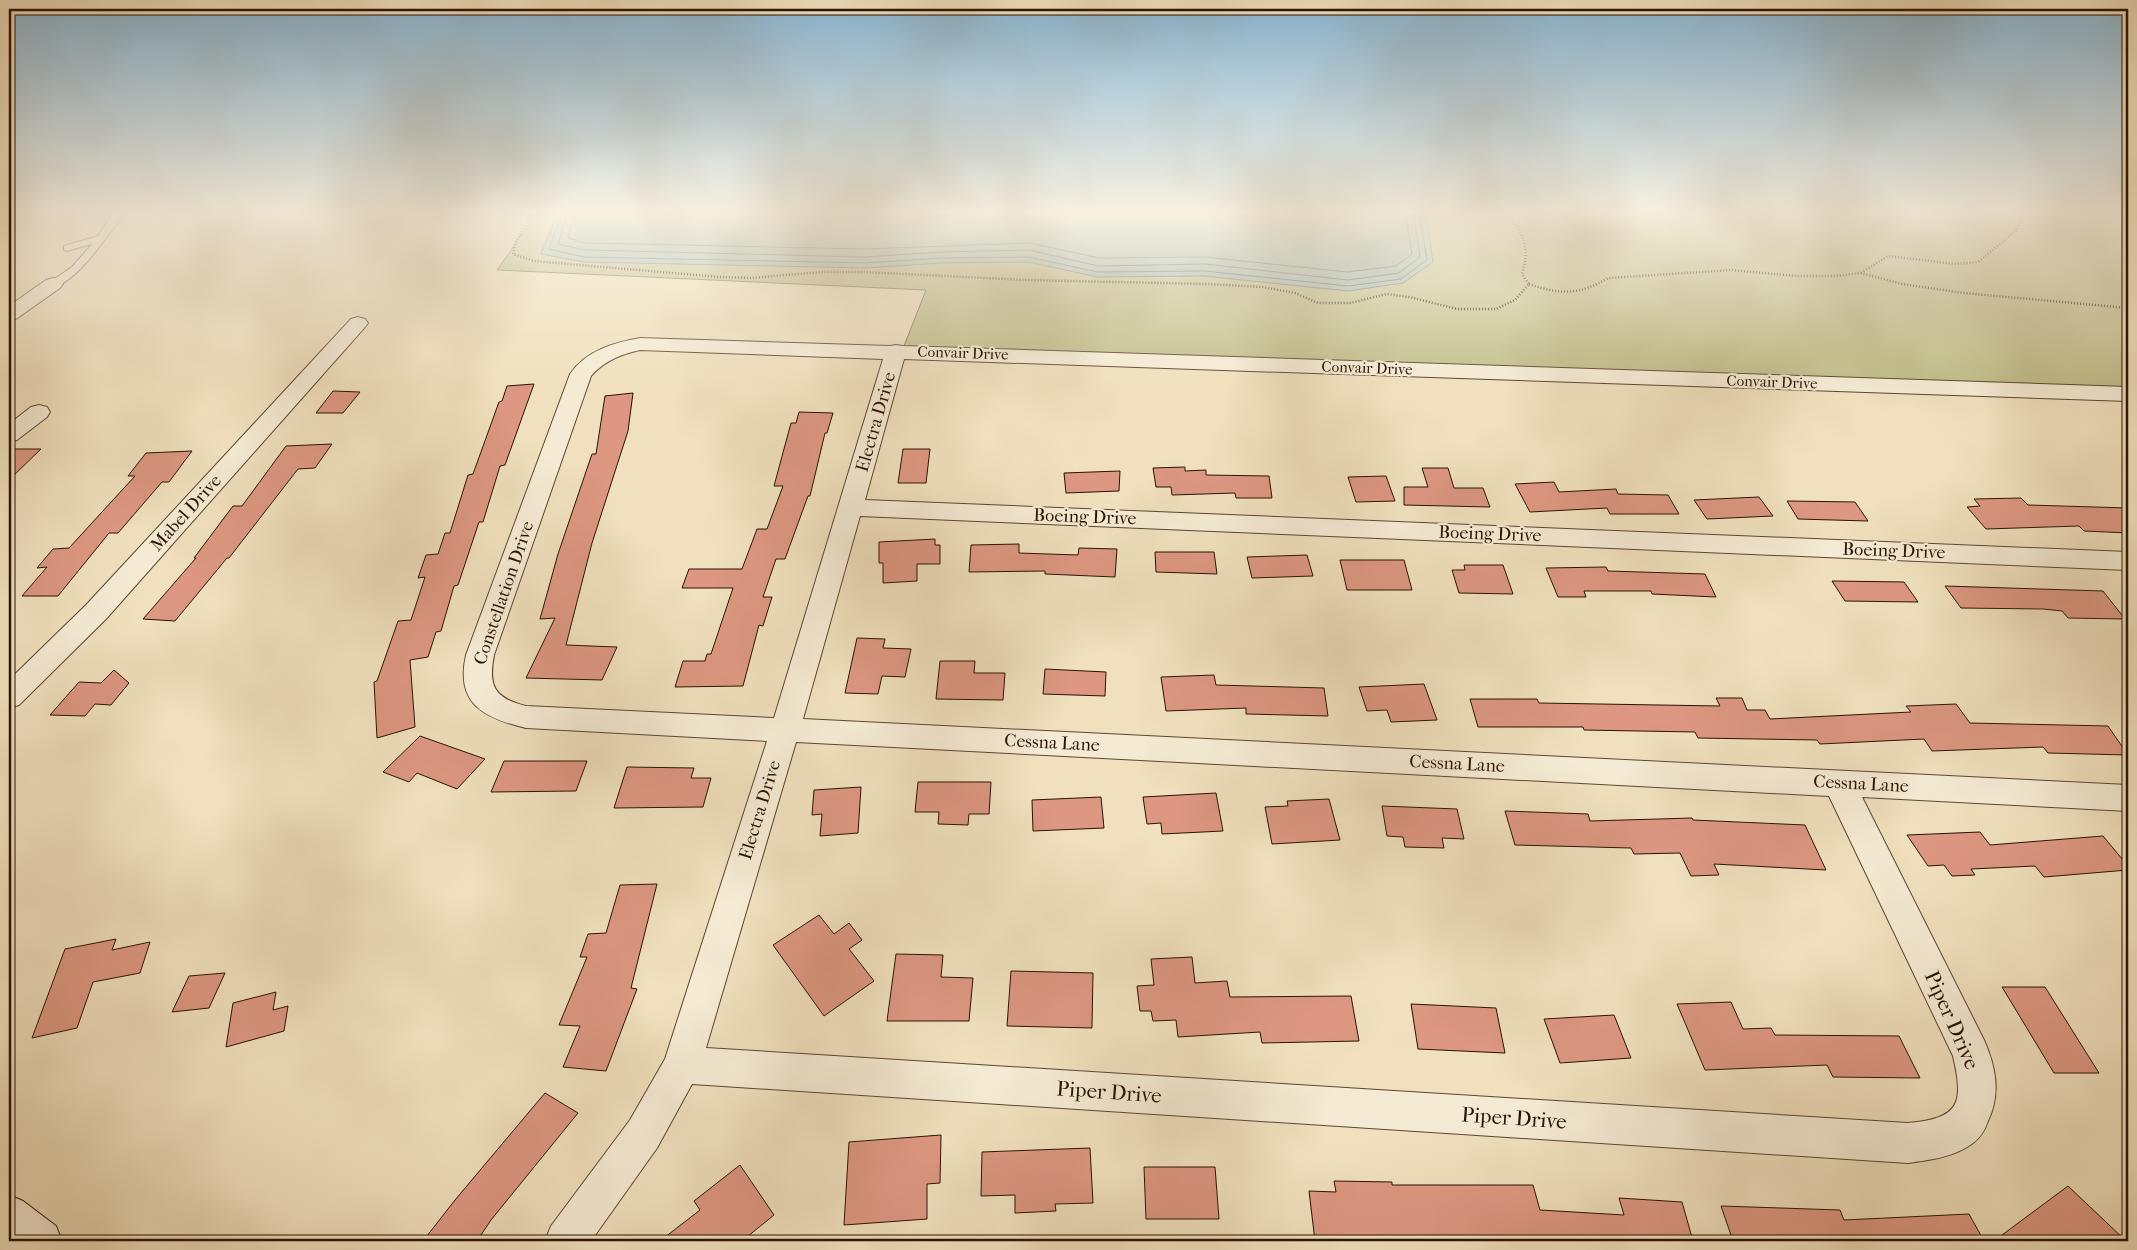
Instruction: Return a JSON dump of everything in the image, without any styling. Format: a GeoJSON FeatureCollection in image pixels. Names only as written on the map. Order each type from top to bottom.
{"type":"FeatureCollection","features":[{"type":"Feature","properties":{"kind":"street"},"geometry":{"type":"LineString","coordinates":[[9,315],[53,284]]}},
{"type":"Feature","properties":{"kind":"street","name":"Mabel Drive"},"geometry":{"type":"LineString","coordinates":[[9,697],[96,612],[358,323]]}},
{"type":"Feature","properties":{"kind":"street","name":"Convair Drive"},"geometry":{"type":"LineString","coordinates":[[608,353],[629,346],[652,343],[2128,394]]}},
{"type":"Feature","properties":{"kind":"street","name":"Electra Drive"},"geometry":{"type":"LineString","coordinates":[[566,1241],[660,1110],[682,1065],[785,730],[896,351]]}},
{"type":"Feature","properties":{"kind":"street","name":"Constellation Drive"},"geometry":{"type":"LineString","coordinates":[[608,353],[592,362],[580,374],[480,655],[476,675],[477,686],[482,695],[499,710],[526,717],[785,730]]}},
{"type":"Feature","properties":{"kind":"street"},"geometry":{"type":"LineString","coordinates":[[9,435],[39,412]]}},
{"type":"Feature","properties":{"kind":"street","name":"Boeing Drive"},"geometry":{"type":"LineString","coordinates":[[851,508],[2128,561]]}},
{"type":"Feature","properties":{"kind":"street","name":"Cessna Lane"},"geometry":{"type":"LineString","coordinates":[[785,730],[2128,798]]}},
{"type":"Feature","properties":{"kind":"street","name":"Piper Drive"},"geometry":{"type":"LineString","coordinates":[[682,1065],[1908,1143],[1928,1142],[1947,1137],[1961,1129],[1971,1116],[1977,1103],[1979,1089],[1971,1052],[1839,783]]}},
{"type":"Feature","properties":{"kind":"street"},"geometry":{"type":"LineString","coordinates":[[9,1215],[41,1241]]}},
{"type":"Feature","properties":{"kind":"lane"},"geometry":{"type":"LineString","coordinates":[[53,284],[76,268]]}},
{"type":"Feature","properties":{"kind":"path"},"geometry":{"type":"LineString","coordinates":[[635,268],[752,278],[821,272],[864,272],[1017,280],[1208,284],[1263,287],[1295,292],[1318,304],[1350,303],[1386,294],[1409,297],[1457,309],[1496,309],[1515,300],[1529,284]]}},
{"type":"Feature","properties":{"kind":"path"},"geometry":{"type":"LineString","coordinates":[[1525,268],[1522,274],[1529,284],[1545,290],[1570,293],[1592,288],[1608,278],[1731,270],[1797,276],[1836,276],[1860,273],[1902,284],[1964,293],[2128,308]]}},
{"type":"Feature","properties":{"kind":"path"},"geometry":{"type":"LineString","coordinates":[[1860,273],[1868,268]]}},
{"type":"Feature","properties":{"kind":"shaded area"},"geometry":{"type":"Polygon","coordinates":[[[498,268],[2128,268],[2128,389],[904,346],[926,290],[497,270],[498,268]]]}},
{"type":"Feature","properties":{"kind":"water"},"geometry":{"type":"Polygon","coordinates":[[[1058,268],[1424,268],[1403,283],[1348,291],[1204,276],[1097,277],[1058,268]]]}},
{"type":"Feature","properties":{"kind":"building"},"geometry":{"type":"Polygon","coordinates":[[[534,384],[505,465],[500,466],[483,522],[479,522],[458,585],[454,586],[441,631],[436,632],[428,657],[410,660],[415,727],[377,738],[374,682],[377,681],[398,621],[411,620],[425,577],[418,578],[426,555],[438,554],[445,533],[450,533],[468,475],[473,474],[499,402],[502,401],[507,386],[534,384]]]}},
{"type":"Feature","properties":{"kind":"building"},"geometry":{"type":"Polygon","coordinates":[[[333,391],[360,392],[343,413],[316,413],[333,391]]]}},
{"type":"Feature","properties":{"kind":"building"},"geometry":{"type":"Polygon","coordinates":[[[633,393],[628,431],[592,543],[566,645],[617,647],[602,680],[526,678],[555,618],[540,619],[558,554],[592,454],[596,454],[605,396],[633,393]]]}},
{"type":"Feature","properties":{"kind":"building"},"geometry":{"type":"Polygon","coordinates":[[[799,412],[833,413],[827,433],[825,433],[810,496],[808,496],[785,559],[776,559],[763,597],[772,597],[763,626],[759,625],[743,686],[675,687],[683,661],[705,661],[707,654],[711,654],[733,588],[682,588],[689,569],[742,569],[757,529],[767,529],[783,486],[774,486],[791,423],[796,423],[799,412]]]}},
{"type":"Feature","properties":{"kind":"building"},"geometry":{"type":"Polygon","coordinates":[[[332,444],[315,468],[298,469],[229,558],[227,558],[175,621],[143,619],[196,558],[194,558],[233,506],[242,506],[286,446],[332,444]]]}},
{"type":"Feature","properties":{"kind":"building"},"geometry":{"type":"Polygon","coordinates":[[[9,449],[41,449],[9,480],[9,449]]]}},
{"type":"Feature","properties":{"kind":"building"},"geometry":{"type":"Polygon","coordinates":[[[903,449],[930,449],[926,483],[898,483],[903,449]]]}},
{"type":"Feature","properties":{"kind":"building"},"geometry":{"type":"Polygon","coordinates":[[[192,451],[169,482],[162,482],[118,533],[109,533],[58,596],[22,596],[47,567],[37,568],[53,549],[69,548],[135,476],[128,476],[146,453],[192,451]]]}},
{"type":"Feature","properties":{"kind":"building"},"geometry":{"type":"Polygon","coordinates":[[[1185,467],[1185,471],[1206,470],[1206,475],[1269,476],[1272,498],[1236,498],[1235,493],[1172,495],[1171,487],[1156,487],[1153,468],[1185,467]]]}},
{"type":"Feature","properties":{"kind":"building"},"geometry":{"type":"Polygon","coordinates":[[[1422,468],[1448,468],[1454,488],[1483,488],[1490,507],[1404,505],[1404,487],[1428,487],[1422,468]]]}},
{"type":"Feature","properties":{"kind":"building"},"geometry":{"type":"Polygon","coordinates":[[[1120,471],[1119,491],[1066,493],[1064,473],[1120,471]]]}},
{"type":"Feature","properties":{"kind":"building"},"geometry":{"type":"Polygon","coordinates":[[[1386,476],[1395,501],[1356,502],[1348,477],[1386,476]]]}},
{"type":"Feature","properties":{"kind":"building"},"geometry":{"type":"Polygon","coordinates":[[[1554,482],[1559,492],[1616,489],[1618,494],[1668,495],[1679,514],[1610,514],[1607,508],[1530,512],[1515,484],[1554,482]]]}},
{"type":"Feature","properties":{"kind":"building"},"geometry":{"type":"Polygon","coordinates":[[[1759,497],[1773,516],[1707,519],[1694,500],[1759,497]]]}},
{"type":"Feature","properties":{"kind":"building"},"geometry":{"type":"Polygon","coordinates":[[[2021,498],[2028,505],[2128,508],[2128,533],[2084,531],[2079,526],[1986,529],[1967,507],[1980,506],[1974,499],[2021,498]]]}},
{"type":"Feature","properties":{"kind":"building"},"geometry":{"type":"Polygon","coordinates":[[[1787,501],[1855,502],[1868,521],[1798,519],[1787,501]]]}},
{"type":"Feature","properties":{"kind":"building"},"geometry":{"type":"Polygon","coordinates":[[[935,539],[935,545],[940,545],[940,564],[917,564],[917,581],[883,583],[883,563],[879,563],[879,542],[935,539]]]}},
{"type":"Feature","properties":{"kind":"building"},"geometry":{"type":"Polygon","coordinates":[[[1019,544],[1019,553],[1078,555],[1079,548],[1117,549],[1115,577],[1045,574],[1045,571],[969,572],[971,545],[1019,544]]]}},
{"type":"Feature","properties":{"kind":"building"},"geometry":{"type":"Polygon","coordinates":[[[1155,552],[1214,552],[1217,574],[1156,572],[1155,552]]]}},
{"type":"Feature","properties":{"kind":"building"},"geometry":{"type":"Polygon","coordinates":[[[1307,555],[1313,576],[1252,578],[1247,557],[1307,555]]]}},
{"type":"Feature","properties":{"kind":"building"},"geometry":{"type":"Polygon","coordinates":[[[1340,560],[1404,560],[1412,590],[1347,590],[1340,560]]]}},
{"type":"Feature","properties":{"kind":"building"},"geometry":{"type":"Polygon","coordinates":[[[1464,565],[1503,565],[1513,594],[1459,593],[1452,570],[1465,570],[1464,565]]]}},
{"type":"Feature","properties":{"kind":"building"},"geometry":{"type":"Polygon","coordinates":[[[1606,567],[1608,571],[1705,574],[1716,597],[1652,594],[1651,591],[1584,591],[1586,597],[1558,597],[1546,568],[1606,567]]]}},
{"type":"Feature","properties":{"kind":"building"},"geometry":{"type":"Polygon","coordinates":[[[1832,581],[1904,582],[1918,602],[1845,601],[1832,581]]]}},
{"type":"Feature","properties":{"kind":"building"},"geometry":{"type":"Polygon","coordinates":[[[1945,586],[2103,591],[2125,619],[2068,618],[2062,611],[2043,609],[1961,608],[1945,586]]]}},
{"type":"Feature","properties":{"kind":"building"},"geometry":{"type":"Polygon","coordinates":[[[857,638],[885,639],[883,648],[911,649],[905,677],[882,676],[878,694],[845,693],[857,638]]]}},
{"type":"Feature","properties":{"kind":"building"},"geometry":{"type":"Polygon","coordinates":[[[940,661],[975,661],[974,673],[1005,673],[1003,700],[936,699],[940,661]]]}},
{"type":"Feature","properties":{"kind":"building"},"geometry":{"type":"Polygon","coordinates":[[[1045,669],[1106,672],[1105,696],[1043,694],[1045,669]]]}},
{"type":"Feature","properties":{"kind":"building"},"geometry":{"type":"Polygon","coordinates":[[[114,670],[129,683],[111,705],[95,704],[85,716],[50,715],[79,682],[101,683],[114,670]]]}},
{"type":"Feature","properties":{"kind":"building"},"geometry":{"type":"Polygon","coordinates":[[[1214,675],[1216,685],[1324,688],[1328,716],[1246,714],[1246,708],[1166,711],[1161,677],[1214,675]]]}},
{"type":"Feature","properties":{"kind":"building"},"geometry":{"type":"Polygon","coordinates":[[[1424,684],[1437,720],[1391,722],[1387,710],[1367,711],[1359,687],[1424,684]]]}},
{"type":"Feature","properties":{"kind":"building"},"geometry":{"type":"Polygon","coordinates":[[[1716,698],[1742,698],[1747,710],[1765,710],[1770,719],[1911,712],[1906,706],[1956,704],[1970,723],[2108,726],[2128,755],[2048,753],[2043,747],[1932,751],[1924,739],[1820,744],[1817,740],[1698,738],[1695,732],[1584,730],[1583,727],[1478,727],[1470,699],[1537,699],[1539,703],[1720,706],[1716,698]]]}},
{"type":"Feature","properties":{"kind":"building"},"geometry":{"type":"Polygon","coordinates":[[[420,736],[485,759],[457,789],[417,773],[409,782],[383,772],[420,736]]]}},
{"type":"Feature","properties":{"kind":"building"},"geometry":{"type":"Polygon","coordinates":[[[504,761],[587,761],[576,791],[491,792],[504,761]]]}},
{"type":"Feature","properties":{"kind":"building"},"geometry":{"type":"Polygon","coordinates":[[[627,767],[694,768],[691,778],[711,778],[703,807],[614,808],[627,767]]]}},
{"type":"Feature","properties":{"kind":"building"},"geometry":{"type":"Polygon","coordinates":[[[918,782],[991,782],[989,814],[969,814],[968,825],[938,824],[939,812],[915,812],[918,782]]]}},
{"type":"Feature","properties":{"kind":"building"},"geometry":{"type":"Polygon","coordinates":[[[861,787],[858,833],[820,836],[822,814],[812,815],[814,790],[861,787]]]}},
{"type":"Feature","properties":{"kind":"building"},"geometry":{"type":"Polygon","coordinates":[[[1216,793],[1223,831],[1162,834],[1161,823],[1147,824],[1143,797],[1216,793]]]}},
{"type":"Feature","properties":{"kind":"building"},"geometry":{"type":"Polygon","coordinates":[[[1101,797],[1104,828],[1033,831],[1032,800],[1101,797]]]}},
{"type":"Feature","properties":{"kind":"building"},"geometry":{"type":"Polygon","coordinates":[[[1329,799],[1340,840],[1272,844],[1265,807],[1288,806],[1287,801],[1329,799]]]}},
{"type":"Feature","properties":{"kind":"building"},"geometry":{"type":"Polygon","coordinates":[[[1382,806],[1457,809],[1464,839],[1442,838],[1444,848],[1405,847],[1403,837],[1387,836],[1382,806]]]}},
{"type":"Feature","properties":{"kind":"building"},"geometry":{"type":"Polygon","coordinates":[[[1505,811],[1588,814],[1590,821],[1692,818],[1693,820],[1805,825],[1826,870],[1714,864],[1719,875],[1691,876],[1680,853],[1634,854],[1631,848],[1515,845],[1505,811]]]}},
{"type":"Feature","properties":{"kind":"building"},"geometry":{"type":"Polygon","coordinates":[[[1980,832],[1990,845],[2103,836],[2128,866],[2128,870],[2044,877],[2035,866],[1971,869],[1975,875],[1952,876],[1944,865],[1928,866],[1907,835],[1980,832]]]}},
{"type":"Feature","properties":{"kind":"building"},"geometry":{"type":"Polygon","coordinates":[[[657,884],[631,988],[637,989],[606,1071],[563,1067],[580,1026],[559,1025],[587,957],[580,957],[588,934],[606,933],[620,885],[657,884]]]}},
{"type":"Feature","properties":{"kind":"building"},"geometry":{"type":"Polygon","coordinates":[[[819,915],[834,934],[849,923],[862,940],[849,949],[874,981],[824,1016],[773,945],[819,915]]]}},
{"type":"Feature","properties":{"kind":"building"},"geometry":{"type":"Polygon","coordinates":[[[116,939],[112,950],[150,942],[140,973],[93,982],[77,1028],[32,1038],[65,949],[116,939]]]}},
{"type":"Feature","properties":{"kind":"building"},"geometry":{"type":"Polygon","coordinates":[[[896,954],[943,955],[941,977],[973,978],[969,1021],[887,1021],[896,954]]]}},
{"type":"Feature","properties":{"kind":"building"},"geometry":{"type":"Polygon","coordinates":[[[1192,957],[1195,983],[1227,981],[1230,997],[1351,996],[1359,1041],[1262,1043],[1260,1032],[1178,1037],[1176,1020],[1153,1021],[1151,1011],[1140,1011],[1137,986],[1154,985],[1151,959],[1192,957]]]}},
{"type":"Feature","properties":{"kind":"building"},"geometry":{"type":"Polygon","coordinates":[[[1011,971],[1093,973],[1092,1028],[1007,1026],[1011,971]]]}},
{"type":"Feature","properties":{"kind":"building"},"geometry":{"type":"Polygon","coordinates":[[[225,973],[209,1008],[172,1012],[189,976],[225,973]]]}},
{"type":"Feature","properties":{"kind":"building"},"geometry":{"type":"Polygon","coordinates":[[[2002,987],[2045,987],[2099,1073],[2054,1073],[2002,987]]]}},
{"type":"Feature","properties":{"kind":"building"},"geometry":{"type":"Polygon","coordinates":[[[276,992],[273,1010],[288,1006],[284,1031],[226,1047],[233,1003],[276,992]]]}},
{"type":"Feature","properties":{"kind":"building"},"geometry":{"type":"Polygon","coordinates":[[[1731,1002],[1743,1029],[1771,1028],[1775,1035],[1899,1036],[1920,1078],[1833,1077],[1827,1065],[1705,1070],[1677,1004],[1731,1002]]]}},
{"type":"Feature","properties":{"kind":"building"},"geometry":{"type":"Polygon","coordinates":[[[1411,1004],[1496,1008],[1505,1053],[1418,1049],[1411,1004]]]}},
{"type":"Feature","properties":{"kind":"building"},"geometry":{"type":"Polygon","coordinates":[[[1614,1015],[1631,1058],[1560,1063],[1544,1019],[1614,1015]]]}},
{"type":"Feature","properties":{"kind":"building"},"geometry":{"type":"Polygon","coordinates":[[[545,1093],[578,1113],[491,1220],[477,1241],[423,1241],[455,1200],[545,1093]]]}},
{"type":"Feature","properties":{"kind":"building"},"geometry":{"type":"Polygon","coordinates":[[[941,1135],[940,1183],[927,1184],[927,1219],[844,1225],[849,1142],[941,1135]]]}},
{"type":"Feature","properties":{"kind":"building"},"geometry":{"type":"Polygon","coordinates":[[[1090,1148],[1093,1203],[1055,1204],[1056,1211],[1015,1213],[1015,1195],[981,1196],[982,1152],[1090,1148]]]}},
{"type":"Feature","properties":{"kind":"building"},"geometry":{"type":"Polygon","coordinates":[[[740,1165],[774,1215],[742,1241],[660,1241],[700,1210],[694,1201],[740,1165]]]}},
{"type":"Feature","properties":{"kind":"building"},"geometry":{"type":"Polygon","coordinates":[[[1144,1167],[1215,1167],[1219,1219],[1146,1219],[1144,1167]]]}},
{"type":"Feature","properties":{"kind":"building"},"geometry":{"type":"Polygon","coordinates":[[[1334,1181],[1392,1182],[1392,1185],[1533,1185],[1540,1210],[1624,1215],[1619,1198],[1682,1202],[1693,1241],[1315,1241],[1309,1191],[1336,1192],[1334,1181]]]}},
{"type":"Feature","properties":{"kind":"building"},"geometry":{"type":"Polygon","coordinates":[[[2068,1186],[2126,1241],[1994,1241],[2068,1186]]]}},
{"type":"Feature","properties":{"kind":"building"},"geometry":{"type":"Polygon","coordinates":[[[1721,1206],[1840,1210],[1844,1220],[1969,1214],[1984,1241],[1733,1241],[1721,1206]]]}}]}
